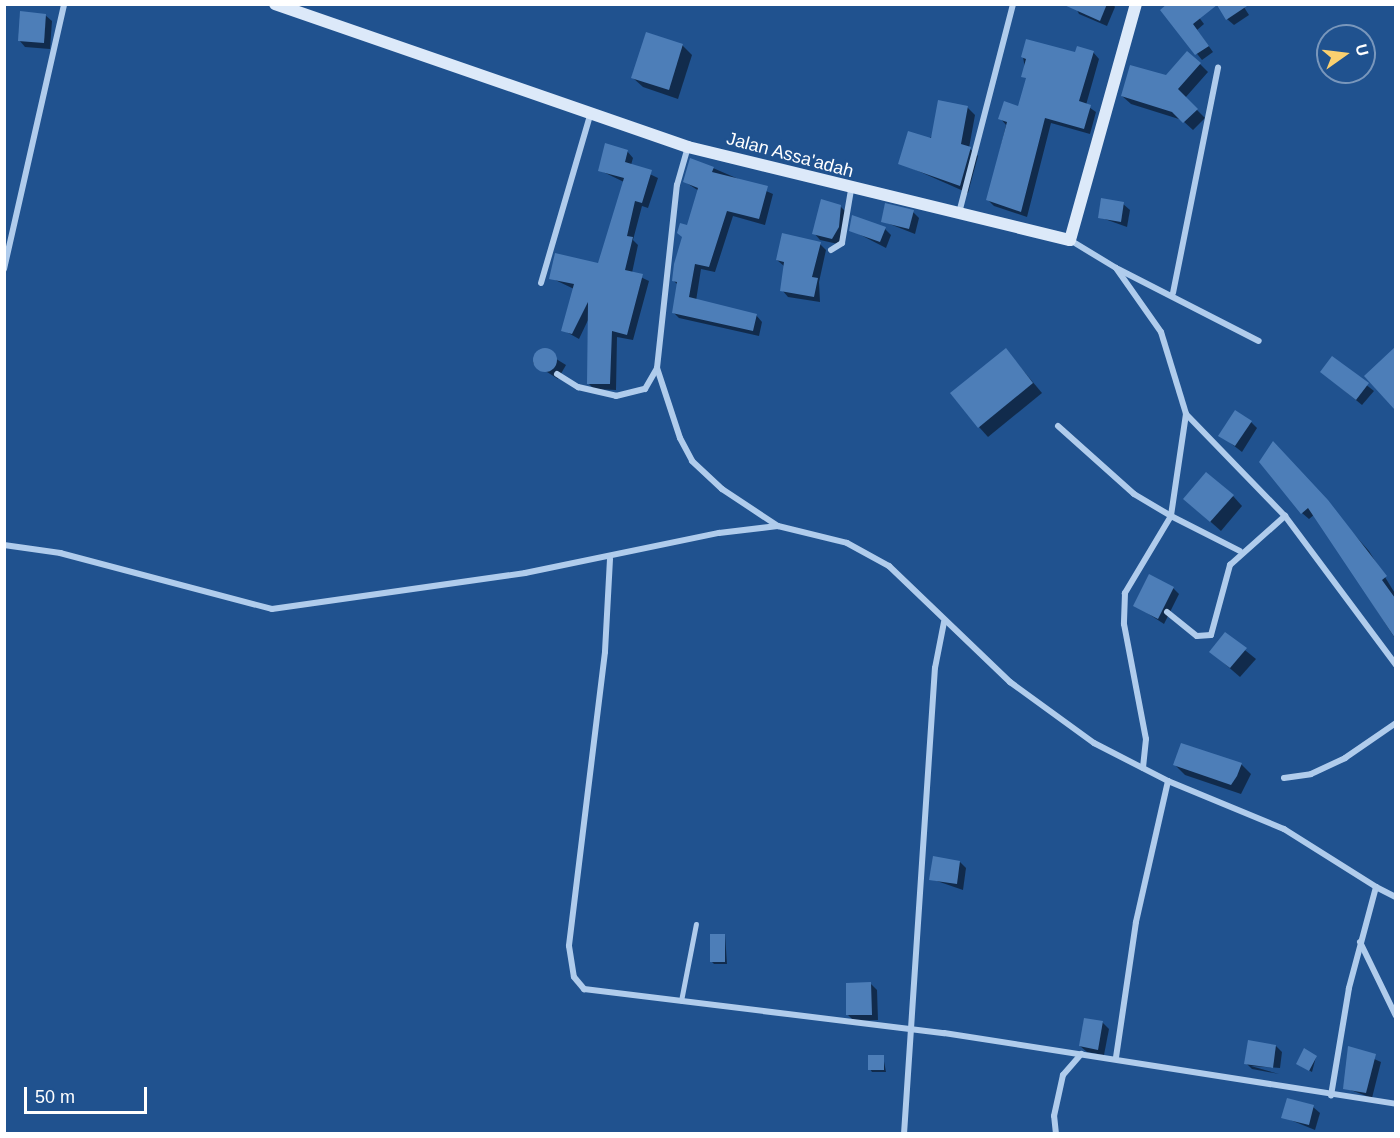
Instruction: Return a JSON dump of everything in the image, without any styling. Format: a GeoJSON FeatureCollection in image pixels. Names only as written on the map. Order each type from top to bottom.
{"type":"FeatureCollection","features":[{"type":"Feature","properties":{"kind":"street"},"geometry":{"type":"LineString","coordinates":[[4,269],[64,4]]}},
{"type":"Feature","properties":{"kind":"street","name":"Jalan Assa'adah"},"geometry":{"type":"LineString","coordinates":[[275,4],[590,115],[688,147],[851,190],[1070,240]]}},
{"type":"Feature","properties":{"kind":"street"},"geometry":{"type":"LineString","coordinates":[[958,213],[1013,4]]}},
{"type":"Feature","properties":{"kind":"street"},"geometry":{"type":"LineString","coordinates":[[1136,4],[1070,240],[1116,268],[1173,293],[1259,341]]}},
{"type":"Feature","properties":{"kind":"street"},"geometry":{"type":"LineString","coordinates":[[1173,293],[1218,67]]}},
{"type":"Feature","properties":{"kind":"street"},"geometry":{"type":"LineString","coordinates":[[541,284],[590,115]]}},
{"type":"Feature","properties":{"kind":"street"},"geometry":{"type":"LineString","coordinates":[[557,374],[578,387],[630,396],[645,389],[657,368],[677,185],[688,147]]}},
{"type":"Feature","properties":{"kind":"street"},"geometry":{"type":"LineString","coordinates":[[831,250],[842,243],[851,190]]}},
{"type":"Feature","properties":{"kind":"street"},"geometry":{"type":"LineString","coordinates":[[1116,268],[1161,332],[1186,414],[1171,516],[1125,592],[1124,624],[1146,738],[1143,768]]}},
{"type":"Feature","properties":{"kind":"street"},"geometry":{"type":"LineString","coordinates":[[657,368],[692,461],[722,489],[778,526],[847,543],[889,566],[944,622],[1063,720],[1168,781],[1284,829],[1395,897]]}},
{"type":"Feature","properties":{"kind":"street"},"geometry":{"type":"LineString","coordinates":[[1186,414],[1285,516],[1395,665]]}},
{"type":"Feature","properties":{"kind":"street"},"geometry":{"type":"LineString","coordinates":[[1058,426],[1134,494],[1171,516],[1240,551]]}},
{"type":"Feature","properties":{"kind":"street"},"geometry":{"type":"LineString","coordinates":[[1167,612],[1197,636],[1211,634],[1218,624],[1225,574],[1240,551],[1285,516]]}},
{"type":"Feature","properties":{"kind":"street"},"geometry":{"type":"LineString","coordinates":[[4,545],[60,553],[272,609],[610,559],[719,533],[778,526]]}},
{"type":"Feature","properties":{"kind":"street"},"geometry":{"type":"LineString","coordinates":[[610,559],[569,961],[574,977],[594,993],[911,1029],[1116,1058],[1331,1096],[1395,1104]]}},
{"type":"Feature","properties":{"kind":"street"},"geometry":{"type":"LineString","coordinates":[[904,1134],[935,668],[944,622]]}},
{"type":"Feature","properties":{"kind":"street"},"geometry":{"type":"LineString","coordinates":[[1284,778],[1311,774],[1345,758],[1395,723]]}},
{"type":"Feature","properties":{"kind":"street"},"geometry":{"type":"LineString","coordinates":[[1116,1058],[1136,922],[1168,781]]}},
{"type":"Feature","properties":{"kind":"street"},"geometry":{"type":"LineString","coordinates":[[1331,1096],[1360,942],[1376,886]]}},
{"type":"Feature","properties":{"kind":"street"},"geometry":{"type":"LineString","coordinates":[[1360,942],[1395,1016]]}},
{"type":"Feature","properties":{"kind":"street"},"geometry":{"type":"LineString","coordinates":[[1056,1134],[1054,1116],[1064,1075],[1081,1054]]}},
{"type":"Feature","properties":{"kind":"lane"},"geometry":{"type":"LineString","coordinates":[[681,1002],[696,924]]}},
{"type":"Feature","properties":{"kind":"building"},"geometry":{"type":"Polygon","coordinates":[[[1062,4],[1107,4],[1100,21],[1062,4]]]}},
{"type":"Feature","properties":{"kind":"building"},"geometry":{"type":"Polygon","coordinates":[[[1167,4],[1250,4],[1226,20],[1217,5],[1193,24],[1209,46],[1195,55],[1160,10],[1167,4]]]}},
{"type":"Feature","properties":{"kind":"building"},"geometry":{"type":"Polygon","coordinates":[[[20,11],[46,14],[44,43],[18,41],[20,11]]]}},
{"type":"Feature","properties":{"kind":"building"},"geometry":{"type":"Polygon","coordinates":[[[646,32],[683,44],[669,90],[631,78],[646,32]]]}},
{"type":"Feature","properties":{"kind":"building"},"geometry":{"type":"Polygon","coordinates":[[[1026,39],[1075,52],[1077,46],[1094,51],[1079,101],[1091,105],[1084,129],[1045,118],[1021,212],[986,200],[1007,122],[998,119],[1004,101],[1018,106],[1026,78],[1021,77],[1026,59],[1021,57],[1026,39]]]}},
{"type":"Feature","properties":{"kind":"building"},"geometry":{"type":"Polygon","coordinates":[[[1187,51],[1201,63],[1178,89],[1198,109],[1183,123],[1172,112],[1121,96],[1130,65],[1166,75],[1187,51]]]}},
{"type":"Feature","properties":{"kind":"building"},"geometry":{"type":"Polygon","coordinates":[[[938,100],[968,106],[961,144],[971,147],[960,186],[898,164],[908,131],[931,138],[938,100]]]}},
{"type":"Feature","properties":{"kind":"building"},"geometry":{"type":"Polygon","coordinates":[[[605,143],[628,150],[625,162],[652,170],[642,203],[635,201],[627,236],[633,237],[625,270],[643,274],[627,335],[612,331],[610,384],[587,384],[588,302],[572,334],[561,331],[574,284],[549,279],[555,253],[598,263],[624,178],[598,171],[605,143]]]}},
{"type":"Feature","properties":{"kind":"building"},"geometry":{"type":"Polygon","coordinates":[[[690,158],[714,167],[712,172],[768,186],[759,219],[727,211],[709,267],[695,264],[689,297],[757,314],[753,331],[672,313],[677,282],[672,281],[674,264],[682,237],[677,233],[680,223],[687,225],[698,188],[683,182],[690,158]]]}},
{"type":"Feature","properties":{"kind":"building"},"geometry":{"type":"Polygon","coordinates":[[[1101,198],[1124,202],[1121,222],[1098,218],[1101,198]]]}},
{"type":"Feature","properties":{"kind":"building"},"geometry":{"type":"Polygon","coordinates":[[[821,199],[841,205],[839,227],[832,239],[812,234],[821,199]]]}},
{"type":"Feature","properties":{"kind":"building"},"geometry":{"type":"Polygon","coordinates":[[[885,203],[914,210],[909,229],[881,222],[885,203]]]}},
{"type":"Feature","properties":{"kind":"building"},"geometry":{"type":"Polygon","coordinates":[[[852,215],[886,227],[880,242],[849,231],[852,215]]]}},
{"type":"Feature","properties":{"kind":"building"},"geometry":{"type":"Polygon","coordinates":[[[782,233],[821,242],[812,277],[818,278],[814,297],[780,291],[784,262],[776,260],[782,233]]]}},
{"type":"Feature","properties":{"kind":"building"},"geometry":{"type":"Polygon","coordinates":[[[1395,347],[1395,410],[1364,376],[1395,347]]]}},
{"type":"Feature","properties":{"kind":"building"},"geometry":{"type":"Polygon","coordinates":[[[545,348],[550,349],[556,355],[556,365],[550,371],[545,372],[540,371],[534,365],[533,360],[534,355],[540,349],[545,348]]]}},
{"type":"Feature","properties":{"kind":"building"},"geometry":{"type":"Polygon","coordinates":[[[1006,348],[1033,383],[978,428],[950,393],[1006,348]]]}},
{"type":"Feature","properties":{"kind":"building"},"geometry":{"type":"Polygon","coordinates":[[[1332,356],[1369,383],[1356,400],[1320,372],[1332,356]]]}},
{"type":"Feature","properties":{"kind":"building"},"geometry":{"type":"Polygon","coordinates":[[[1235,410],[1252,421],[1235,446],[1218,436],[1235,410]]]}},
{"type":"Feature","properties":{"kind":"building"},"geometry":{"type":"Polygon","coordinates":[[[1273,441],[1328,500],[1387,576],[1382,580],[1395,598],[1395,638],[1308,508],[1301,514],[1259,462],[1273,441]]]}},
{"type":"Feature","properties":{"kind":"building"},"geometry":{"type":"Polygon","coordinates":[[[1206,472],[1234,495],[1210,522],[1183,499],[1206,472]]]}},
{"type":"Feature","properties":{"kind":"building"},"geometry":{"type":"Polygon","coordinates":[[[1149,574],[1174,587],[1158,619],[1133,606],[1149,574]]]}},
{"type":"Feature","properties":{"kind":"building"},"geometry":{"type":"Polygon","coordinates":[[[1225,632],[1247,648],[1230,668],[1209,652],[1225,632]]]}},
{"type":"Feature","properties":{"kind":"building"},"geometry":{"type":"Polygon","coordinates":[[[1181,743],[1242,763],[1231,785],[1173,765],[1181,743]]]}},
{"type":"Feature","properties":{"kind":"building"},"geometry":{"type":"Polygon","coordinates":[[[933,856],[960,861],[957,884],[929,880],[933,856]]]}},
{"type":"Feature","properties":{"kind":"building"},"geometry":{"type":"Polygon","coordinates":[[[710,934],[725,934],[725,962],[710,962],[710,934]]]}},
{"type":"Feature","properties":{"kind":"building"},"geometry":{"type":"Polygon","coordinates":[[[871,982],[872,1015],[846,1015],[846,983],[871,982]]]}},
{"type":"Feature","properties":{"kind":"building"},"geometry":{"type":"Polygon","coordinates":[[[1084,1018],[1103,1021],[1098,1050],[1079,1046],[1084,1018]]]}},
{"type":"Feature","properties":{"kind":"building"},"geometry":{"type":"Polygon","coordinates":[[[1248,1040],[1276,1045],[1273,1068],[1244,1064],[1248,1040]]]}},
{"type":"Feature","properties":{"kind":"building"},"geometry":{"type":"Polygon","coordinates":[[[1348,1046],[1376,1054],[1366,1093],[1343,1089],[1348,1046]]]}},
{"type":"Feature","properties":{"kind":"building"},"geometry":{"type":"Polygon","coordinates":[[[1304,1048],[1317,1056],[1309,1071],[1296,1064],[1304,1048]]]}},
{"type":"Feature","properties":{"kind":"building"},"geometry":{"type":"Polygon","coordinates":[[[868,1055],[884,1055],[884,1070],[868,1070],[868,1055]]]}},
{"type":"Feature","properties":{"kind":"building"},"geometry":{"type":"Polygon","coordinates":[[[1287,1098],[1314,1105],[1309,1125],[1281,1118],[1287,1098]]]}}]}
